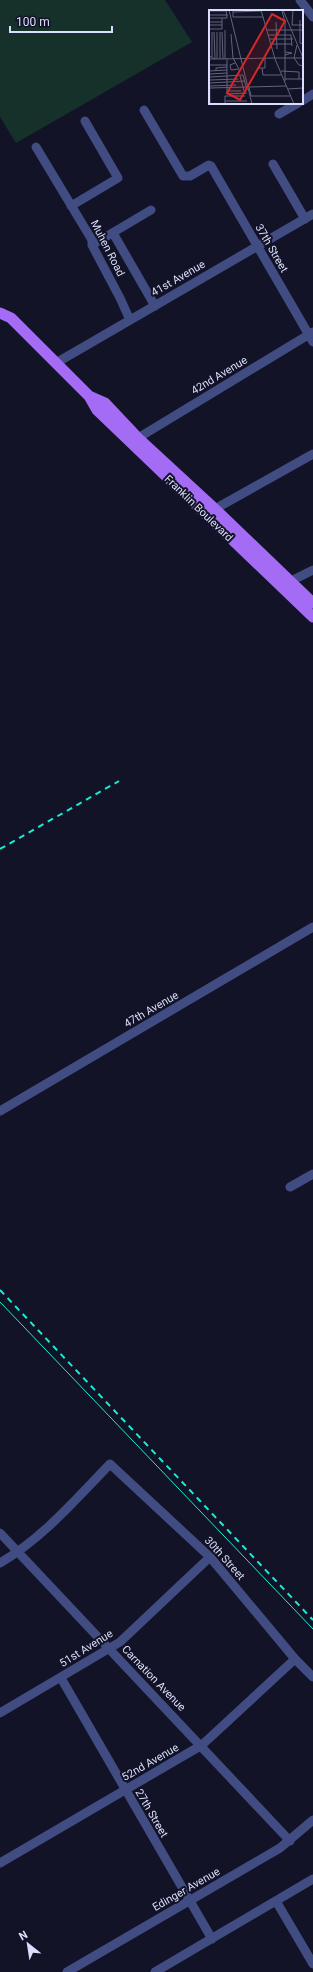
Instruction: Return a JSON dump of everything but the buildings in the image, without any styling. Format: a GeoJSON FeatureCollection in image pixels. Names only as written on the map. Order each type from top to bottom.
{"type":"FeatureCollection","features":[{"type":"Feature","properties":{"kind":"main road","name":"Franklin Boulevard"},"geometry":{"type":"LineString","coordinates":[[0,303],[8,311],[10,318]]}},
{"type":"Feature","properties":{"kind":"main road","name":"Franklin Boulevard"},"geometry":{"type":"LineString","coordinates":[[0,312],[10,318],[88,396],[97,410],[313,617]]}},
{"type":"Feature","properties":{"kind":"main road","name":"Franklin Boulevard"},"geometry":{"type":"LineString","coordinates":[[88,396],[105,403],[138,438],[215,508],[313,603]]}},
{"type":"Feature","properties":{"kind":"street"},"geometry":{"type":"LineString","coordinates":[[300,0],[313,17]]}},
{"type":"Feature","properties":{"kind":"street"},"geometry":{"type":"LineString","coordinates":[[303,100],[313,94]]}},
{"type":"Feature","properties":{"kind":"street"},"geometry":{"type":"LineString","coordinates":[[279,114],[296,104]]}},
{"type":"Feature","properties":{"kind":"street","name":"37th Street"},"geometry":{"type":"LineString","coordinates":[[144,110],[183,176],[190,176],[209,165],[211,166],[257,246],[312,336]]}},
{"type":"Feature","properties":{"kind":"street"},"geometry":{"type":"LineString","coordinates":[[70,206],[118,178],[85,121]]}},
{"type":"Feature","properties":{"kind":"street","name":"Muhen Road"},"geometry":{"type":"LineString","coordinates":[[36,147],[70,206],[92,240],[92,245],[130,320]]}},
{"type":"Feature","properties":{"kind":"street"},"geometry":{"type":"LineString","coordinates":[[273,164],[309,216]]}},
{"type":"Feature","properties":{"kind":"street"},"geometry":{"type":"LineString","coordinates":[[92,245],[151,210]]}},
{"type":"Feature","properties":{"kind":"street","name":"41st Avenue"},"geometry":{"type":"LineString","coordinates":[[56,363],[309,216]]}},
{"type":"Feature","properties":{"kind":"street"},"geometry":{"type":"LineString","coordinates":[[113,233],[155,306]]}},
{"type":"Feature","properties":{"kind":"street","name":"42nd Avenue"},"geometry":{"type":"LineString","coordinates":[[138,438],[312,336]]}},
{"type":"Feature","properties":{"kind":"street"},"geometry":{"type":"LineString","coordinates":[[215,508],[313,454]]}},
{"type":"Feature","properties":{"kind":"street"},"geometry":{"type":"LineString","coordinates":[[291,581],[313,570]]}},
{"type":"Feature","properties":{"kind":"street","name":"47th Avenue"},"geometry":{"type":"LineString","coordinates":[[0,1111],[313,927]]}},
{"type":"Feature","properties":{"kind":"street"},"geometry":{"type":"LineString","coordinates":[[290,1187],[313,1174]]}},
{"type":"Feature","properties":{"kind":"street","name":"30th Street"},"geometry":{"type":"LineString","coordinates":[[18,1552],[67,1508],[110,1464],[210,1557],[295,1659],[313,1677]]}},
{"type":"Feature","properties":{"kind":"street","name":"Carnation Avenue"},"geometry":{"type":"LineString","coordinates":[[0,1533],[202,1745],[290,1841]]}},
{"type":"Feature","properties":{"kind":"street"},"geometry":{"type":"LineString","coordinates":[[0,1563],[18,1552]]}},
{"type":"Feature","properties":{"kind":"street","name":"51st Avenue"},"geometry":{"type":"LineString","coordinates":[[0,1713],[61,1678],[126,1637],[210,1557]]}},
{"type":"Feature","properties":{"kind":"street","name":"52nd Avenue"},"geometry":{"type":"LineString","coordinates":[[0,1863],[202,1745],[295,1659]]}},
{"type":"Feature","properties":{"kind":"street","name":"27th Street"},"geometry":{"type":"LineString","coordinates":[[61,1678],[212,1939]]}},
{"type":"Feature","properties":{"kind":"street","name":"Edinger Avenue"},"geometry":{"type":"LineString","coordinates":[[67,1972],[290,1841],[313,1820]]}},
{"type":"Feature","properties":{"kind":"street"},"geometry":{"type":"LineString","coordinates":[[155,1972],[313,1880]]}},
{"type":"Feature","properties":{"kind":"street"},"geometry":{"type":"LineString","coordinates":[[276,1901],[313,1964]]}},
{"type":"Feature","properties":{"kind":"green space"},"geometry":{"type":"Polygon","coordinates":[[[0,0],[165,0],[192,42],[16,143],[0,117],[0,0]]]}},
{"type":"Feature","properties":{"kind":"tram line"},"geometry":{"type":"LineString","coordinates":[[0,1302],[313,1629]]}},
{"type":"Feature","properties":{"kind":"railway"},"geometry":{"type":"LineString","coordinates":[[0,849],[119,781]]}},
{"type":"Feature","properties":{"kind":"railway"},"geometry":{"type":"LineString","coordinates":[[0,1290],[313,1620]]}}]}
